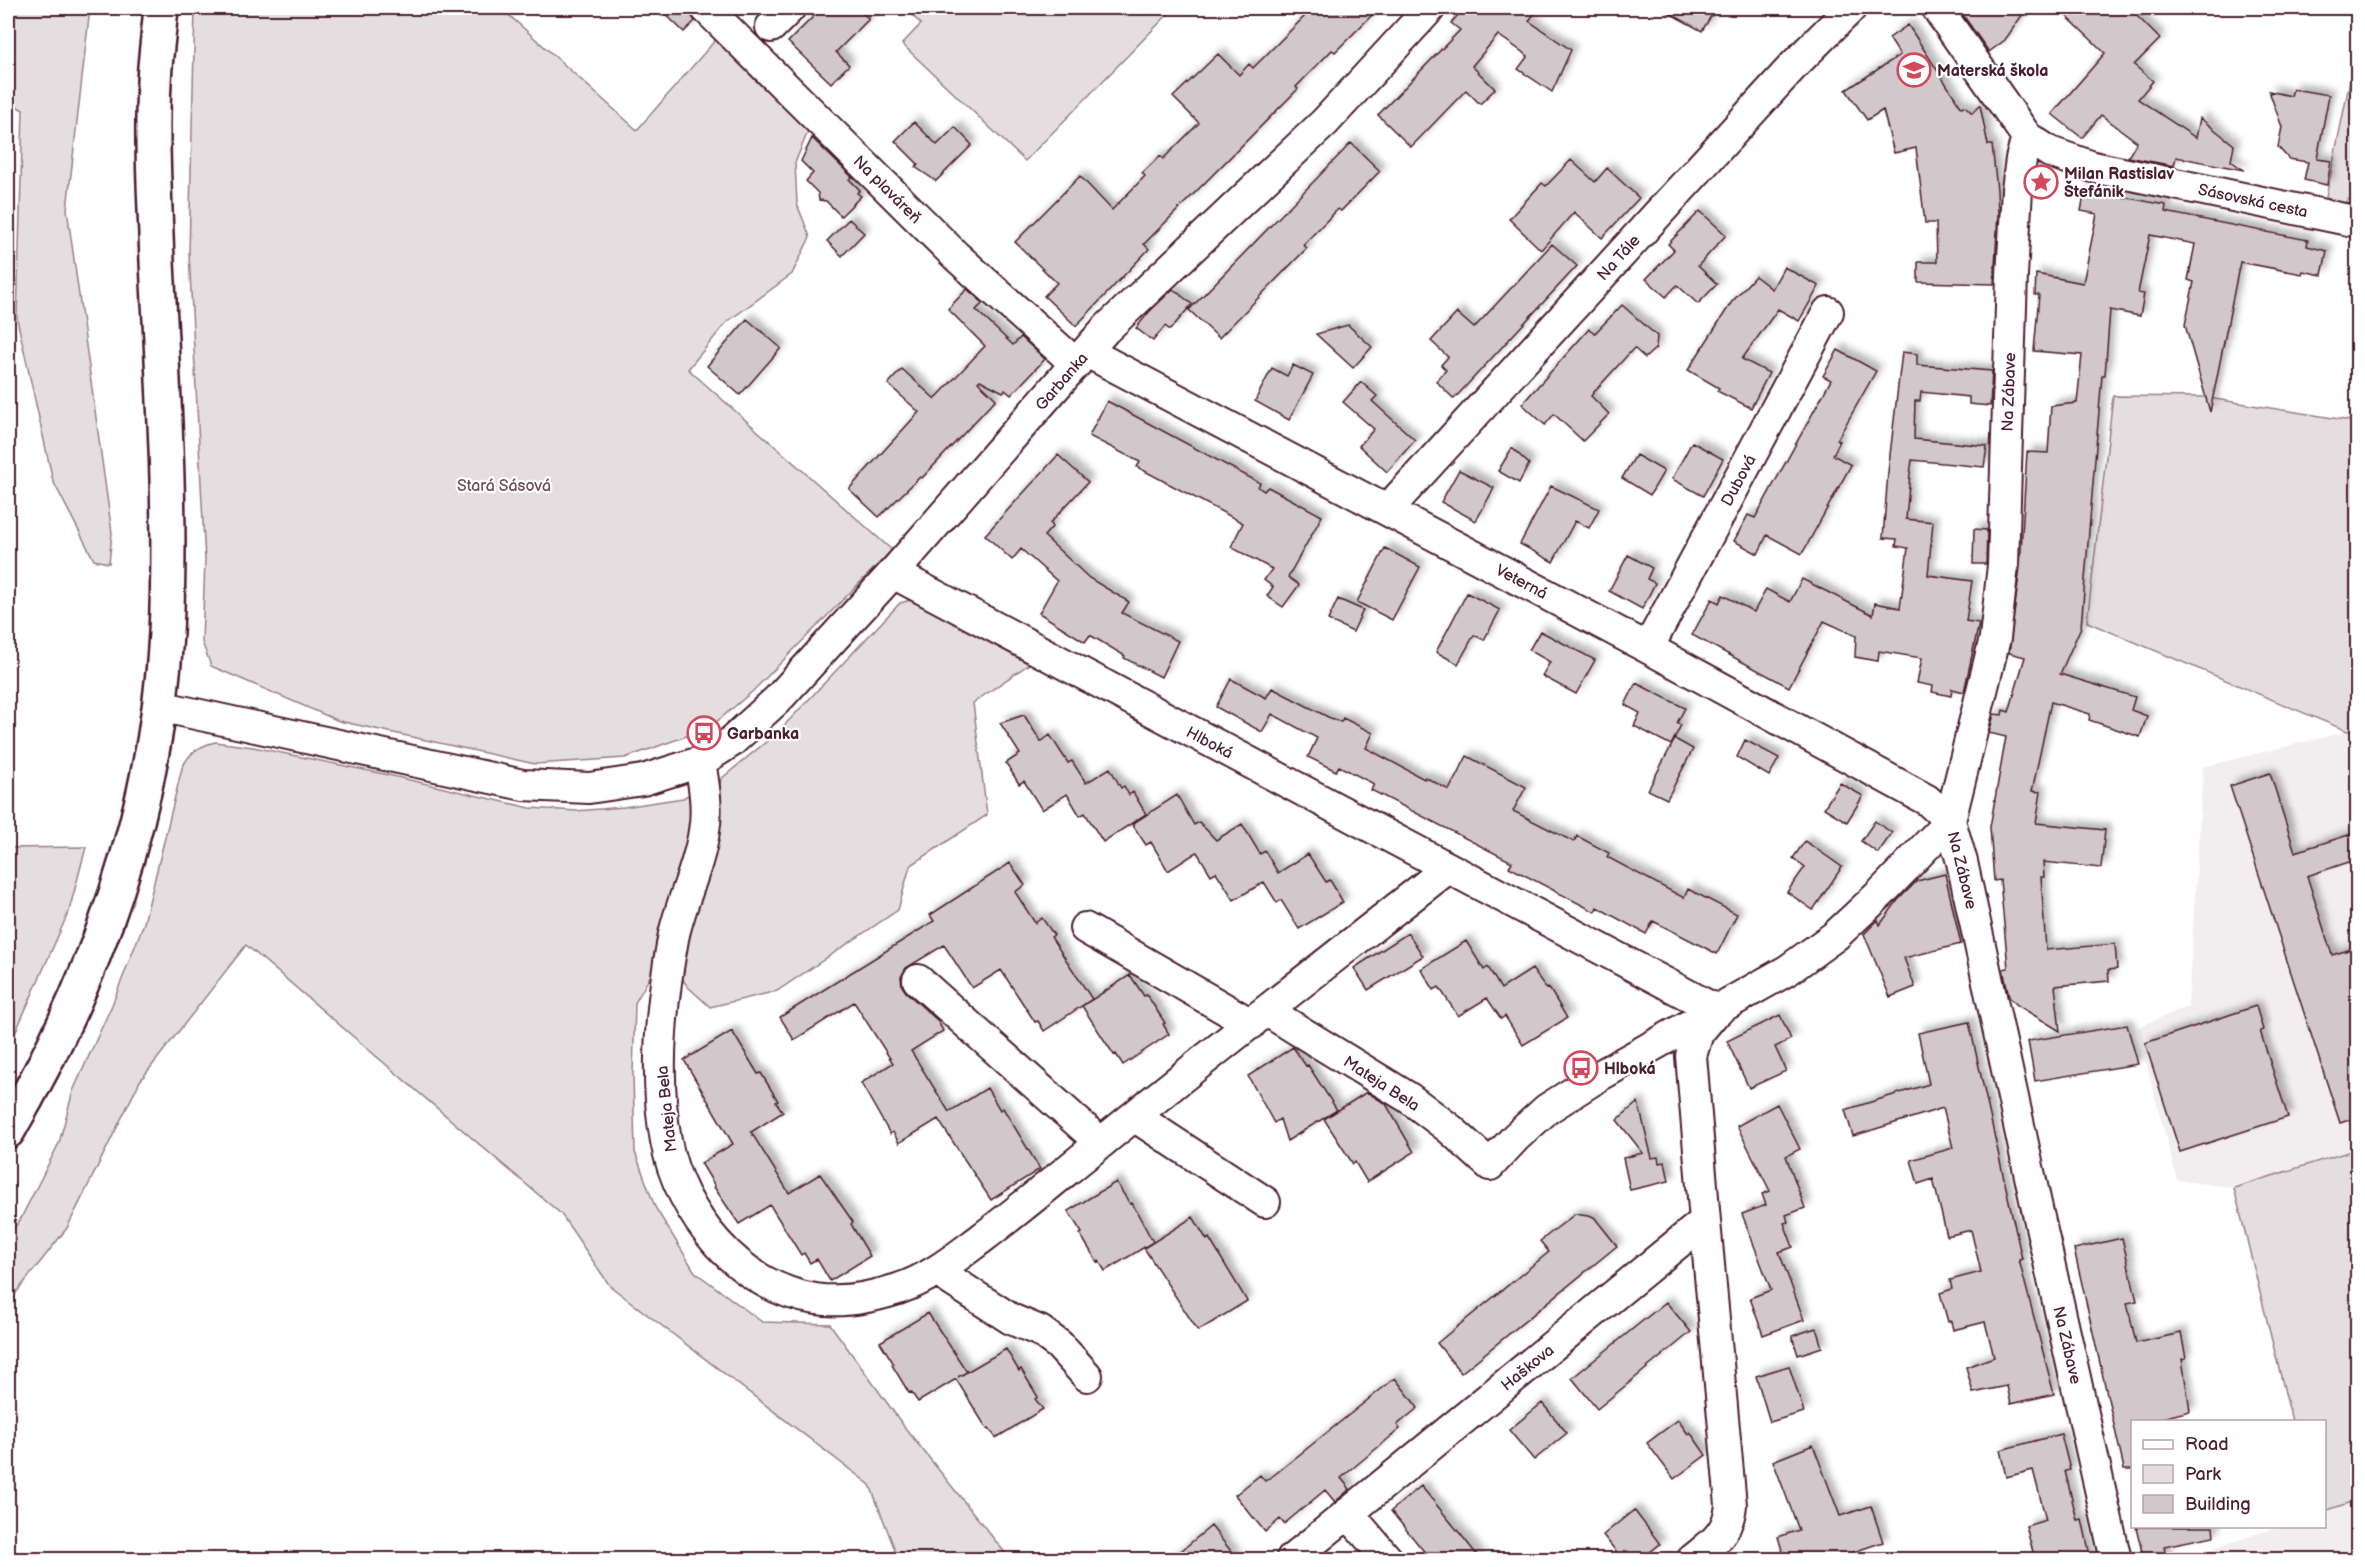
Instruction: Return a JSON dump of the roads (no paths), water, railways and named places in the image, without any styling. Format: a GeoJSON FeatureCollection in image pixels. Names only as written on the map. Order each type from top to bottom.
{"type":"FeatureCollection","features":[{"type":"Feature","properties":{"kind":"street"},"geometry":{"type":"LineString","coordinates":[[8,1131],[41,1074],[95,955],[115,897],[146,785],[159,706],[166,634],[167,481],[153,173],[154,81],[161,8]]}},
{"type":"Feature","properties":{"kind":"street","name":"Na plaváreň"},"geometry":{"type":"LineString","coordinates":[[706,8],[956,256],[1081,358]]}},
{"type":"Feature","properties":{"kind":"street","name":"Garbanka"},"geometry":{"type":"LineString","coordinates":[[159,706],[523,785],[589,788],[643,780],[700,762],[731,742],[778,699],[893,573],[1081,358],[1135,301],[1264,182],[1325,122],[1430,8]]}},
{"type":"Feature","properties":{"kind":"street","name":"Na Tále"},"geometry":{"type":"LineString","coordinates":[[1387,510],[1795,64],[1851,8]]}},
{"type":"Feature","properties":{"kind":"street","name":"Sásovská cesta"},"geometry":{"type":"LineString","coordinates":[[1937,8],[2026,137],[2050,152],[2093,167],[2358,222]]}},
{"type":"Feature","properties":{"kind":"street","name":"Na Zábave"},"geometry":{"type":"LineString","coordinates":[[2026,137],[2017,190],[2012,275],[2003,565],[1995,638],[1950,821],[1962,862],[2116,1560]]}},
{"type":"Feature","properties":{"kind":"street","name":"Dubová"},"geometry":{"type":"LineString","coordinates":[[1648,648],[1828,312]]}},
{"type":"Feature","properties":{"kind":"street","name":"Veterná"},"geometry":{"type":"LineString","coordinates":[[1081,358],[1387,510],[1648,648],[1927,800],[1950,821]]}},
{"type":"Feature","properties":{"kind":"street","name":"Hlboká"},"geometry":{"type":"LineString","coordinates":[[893,573],[1718,1011]]}},
{"type":"Feature","properties":{"kind":"street","name":"Mateja Bela"},"geometry":{"type":"LineString","coordinates":[[700,762],[705,795],[705,831],[673,937],[663,1013],[660,1059],[666,1143],[678,1181],[694,1212],[720,1246],[746,1270],[775,1287],[816,1299],[857,1299],[900,1288],[938,1272],[1013,1215],[1134,1116],[1448,868]]}},
{"type":"Feature","properties":{"kind":"street"},"geometry":{"type":"LineString","coordinates":[[1692,1560],[1721,1534],[1729,1521],[1731,1505],[1691,1056],[1698,1033],[1718,1011],[1788,970],[1835,936],[1880,894],[1950,821]]}},
{"type":"Feature","properties":{"kind":"street","name":"Mateja Bela"},"geometry":{"type":"LineString","coordinates":[[1085,928],[1409,1098],[1450,1128],[1490,1166],[1516,1137],[1547,1109],[1599,1076],[1718,1011]]}},
{"type":"Feature","properties":{"kind":"street"},"geometry":{"type":"LineString","coordinates":[[918,980],[1101,1143]]}},
{"type":"Feature","properties":{"kind":"street"},"geometry":{"type":"LineString","coordinates":[[1134,1116],[1264,1202]]}},
{"type":"Feature","properties":{"kind":"street","name":"Haškova"},"geometry":{"type":"LineString","coordinates":[[1291,1560],[1705,1221]]}},
{"type":"Feature","properties":{"kind":"street"},"geometry":{"type":"LineString","coordinates":[[938,1272],[1011,1319],[1040,1331],[1059,1345],[1087,1376]]}},
{"type":"Feature","properties":{"kind":"street"},"geometry":{"type":"LineString","coordinates":[[1348,1513],[1388,1560]]}},
{"type":"Feature","properties":{"kind":"place","name":"Materská škola"},"geometry":{"type":"Point","coordinates":[1914,70]}},
{"type":"Feature","properties":{"kind":"place","name":"Milan Rastislav Štefánik"},"geometry":{"type":"Point","coordinates":[2041,182]}},
{"type":"Feature","properties":{"kind":"place","name":"Garbanka"},"geometry":{"type":"Point","coordinates":[704,733]}},
{"type":"Feature","properties":{"kind":"place","name":"Hlboká"},"geometry":{"type":"Point","coordinates":[1581,1068]}},
{"type":"Feature","properties":{"kind":"park label","name":"Stará Sásová"},"geometry":{"type":"Point","coordinates":[504,485]}}]}
